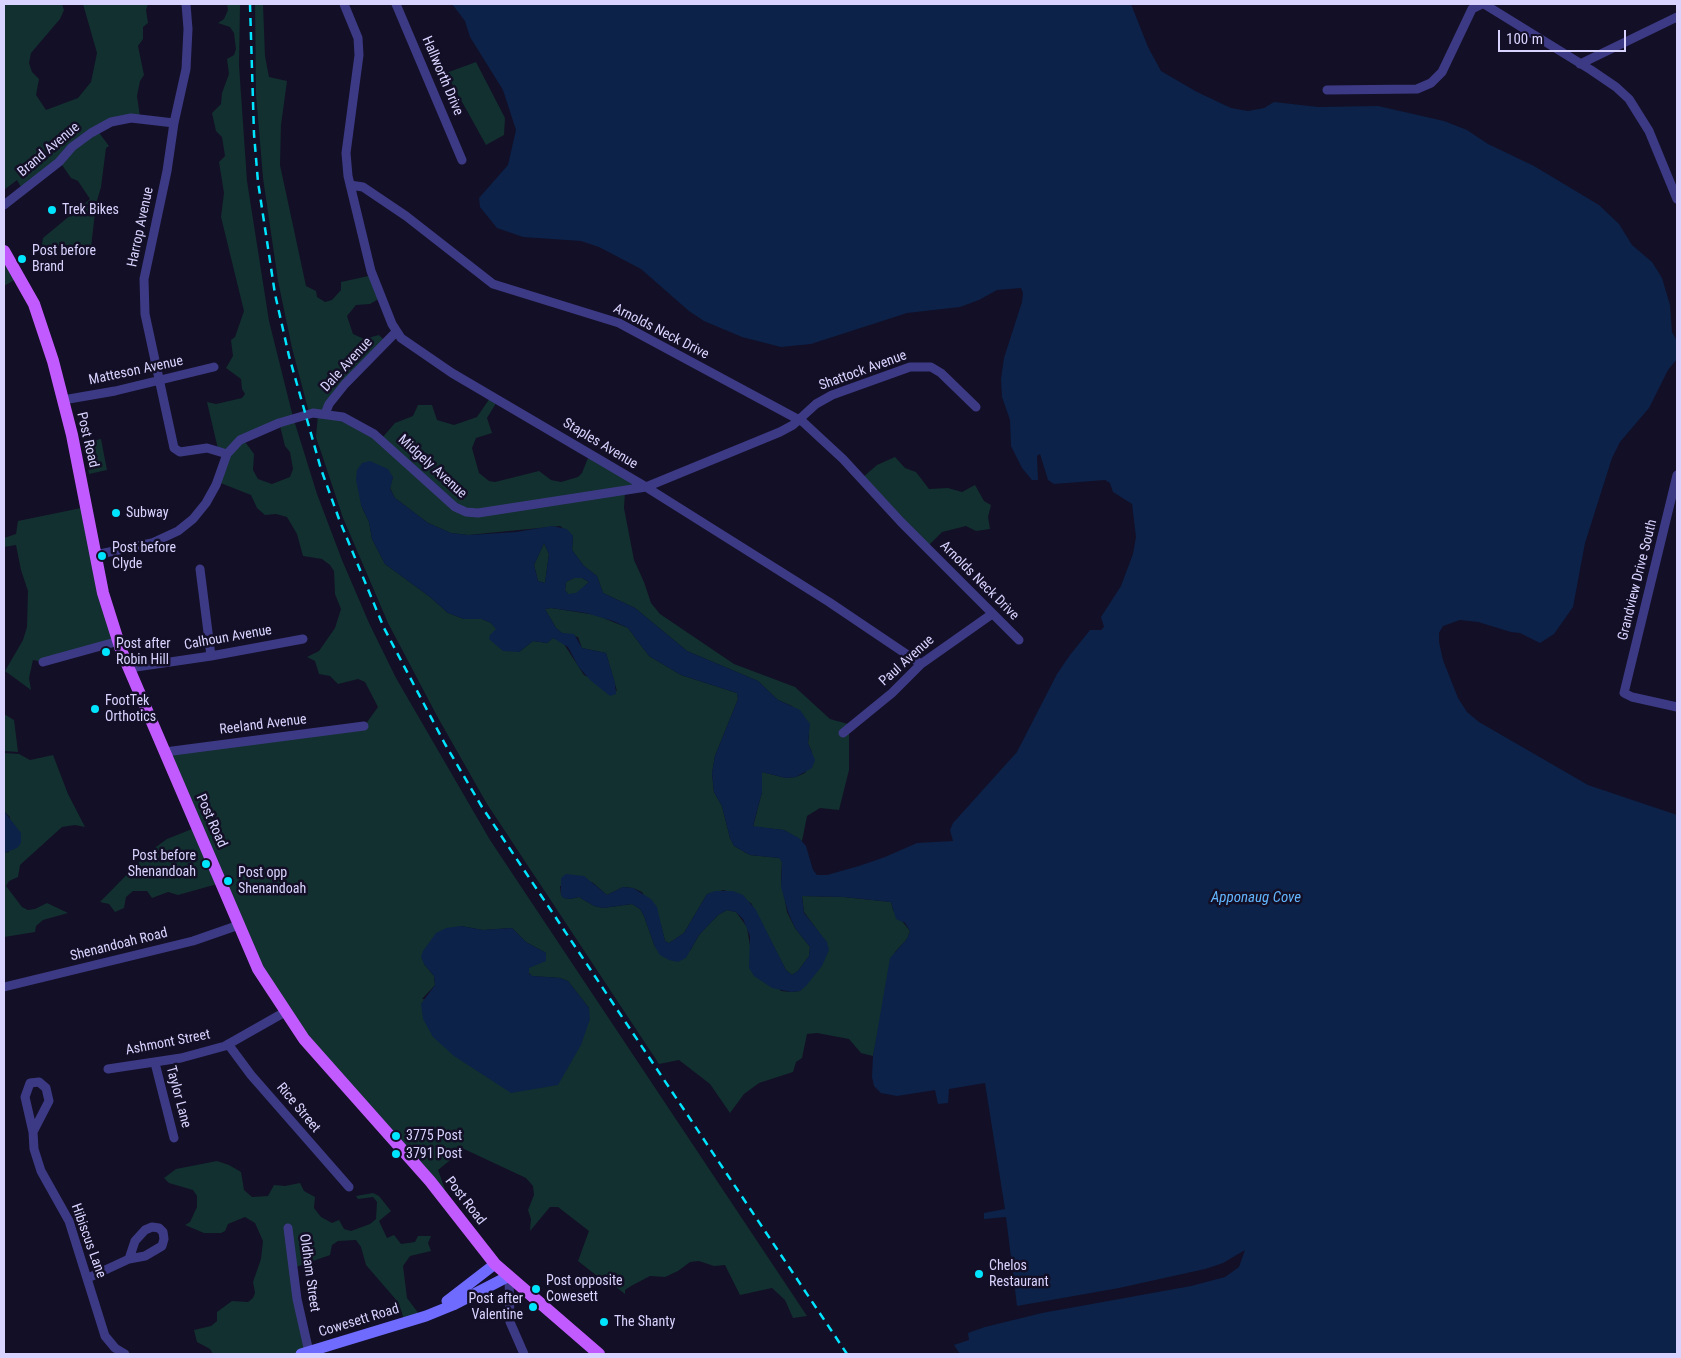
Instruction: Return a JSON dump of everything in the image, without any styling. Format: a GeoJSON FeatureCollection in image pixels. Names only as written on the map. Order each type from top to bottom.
{"type":"FeatureCollection","features":[{"type":"Feature","properties":{"kind":"main road","name":"Post Road"},"geometry":{"type":"LineString","coordinates":[[4,251],[34,304],[63,400],[104,593],[119,642],[258,969],[304,1039],[430,1182],[495,1264],[599,1354]]}},
{"type":"Feature","properties":{"kind":"main road","name":"Cowesett Road"},"geometry":{"type":"LineString","coordinates":[[426,1316],[495,1264]]}},
{"type":"Feature","properties":{"kind":"main road","name":"Cowesett Road"},"geometry":{"type":"LineString","coordinates":[[305,1353],[426,1316],[453,1305],[509,1276]]}},
{"type":"Feature","properties":{"kind":"street","name":"Harrop Avenue"},"geometry":{"type":"LineString","coordinates":[[186,4],[188,28],[186,69],[174,123],[168,172],[144,279],[145,314],[174,448],[180,452],[207,448],[227,454]]}},
{"type":"Feature","properties":{"kind":"street"},"geometry":{"type":"LineString","coordinates":[[344,4],[358,38],[359,55],[346,153],[350,185]]}},
{"type":"Feature","properties":{"kind":"street","name":"Hallworth Drive"},"geometry":{"type":"LineString","coordinates":[[396,4],[462,160]]}},
{"type":"Feature","properties":{"kind":"street"},"geometry":{"type":"LineString","coordinates":[[1327,90],[1417,89],[1431,83],[1442,72],[1472,9],[1483,4],[1616,87],[1639,112],[1677,199]]}},
{"type":"Feature","properties":{"kind":"street"},"geometry":{"type":"LineString","coordinates":[[1580,64],[1677,17]]}},
{"type":"Feature","properties":{"kind":"street","name":"Brand Avenue"},"geometry":{"type":"LineString","coordinates":[[4,204],[59,162],[84,137],[112,122],[131,118],[174,123]]}},
{"type":"Feature","properties":{"kind":"street","name":"Staples Avenue"},"geometry":{"type":"LineString","coordinates":[[350,185],[371,271],[396,332],[406,343],[646,487],[829,602],[920,664]]}},
{"type":"Feature","properties":{"kind":"street","name":"Arnolds Neck Drive"},"geometry":{"type":"LineString","coordinates":[[350,185],[363,188],[406,216],[493,284],[619,323],[798,420],[812,430],[843,459],[901,522],[1019,640]]}},
{"type":"Feature","properties":{"kind":"street","name":"Dale Avenue"},"geometry":{"type":"LineString","coordinates":[[227,454],[240,440],[256,431],[293,418],[325,414],[329,404],[346,384],[396,332]]}},
{"type":"Feature","properties":{"kind":"street","name":"Shattock Avenue"},"geometry":{"type":"LineString","coordinates":[[646,487],[775,434],[798,420],[816,404],[832,395],[905,368],[918,366],[931,368],[941,373],[976,407]]}},
{"type":"Feature","properties":{"kind":"street","name":"Matteson Avenue"},"geometry":{"type":"LineString","coordinates":[[63,400],[159,382],[214,367]]}},
{"type":"Feature","properties":{"kind":"street","name":"Midgely Avenue"},"geometry":{"type":"LineString","coordinates":[[325,414],[343,417],[374,434],[455,506],[466,512],[511,510],[581,496],[646,487]]}},
{"type":"Feature","properties":{"kind":"street"},"geometry":{"type":"LineString","coordinates":[[96,555],[161,540],[186,525],[212,495],[227,454]]}},
{"type":"Feature","properties":{"kind":"street","name":"Grandview Drive South"},"geometry":{"type":"LineString","coordinates":[[1677,475],[1674,504],[1624,692],[1632,697],[1677,707]]}},
{"type":"Feature","properties":{"kind":"street"},"geometry":{"type":"LineString","coordinates":[[200,569],[211,656]]}},
{"type":"Feature","properties":{"kind":"street","name":"Paul Avenue"},"geometry":{"type":"LineString","coordinates":[[843,734],[892,693],[920,664],[992,614]]}},
{"type":"Feature","properties":{"kind":"street","name":"Calhoun Avenue"},"geometry":{"type":"LineString","coordinates":[[129,668],[303,640]]}},
{"type":"Feature","properties":{"kind":"street"},"geometry":{"type":"LineString","coordinates":[[43,662],[119,642]]}},
{"type":"Feature","properties":{"kind":"street","name":"Reeland Avenue"},"geometry":{"type":"LineString","coordinates":[[165,752],[364,726]]}},
{"type":"Feature","properties":{"kind":"street","name":"Shenandoah Road"},"geometry":{"type":"LineString","coordinates":[[4,987],[193,941],[239,925]]}},
{"type":"Feature","properties":{"kind":"street","name":"Ashmont Street"},"geometry":{"type":"LineString","coordinates":[[108,1069],[180,1058],[228,1044],[285,1012]]}},
{"type":"Feature","properties":{"kind":"street","name":"Rice Street"},"geometry":{"type":"LineString","coordinates":[[228,1044],[251,1075],[349,1188]]}},
{"type":"Feature","properties":{"kind":"street","name":"Taylor Lane"},"geometry":{"type":"LineString","coordinates":[[155,1062],[174,1138]]}},
{"type":"Feature","properties":{"kind":"street","name":"Hibiscus Lane"},"geometry":{"type":"LineString","coordinates":[[33,1132],[49,1101],[46,1088],[39,1082],[30,1083],[25,1097],[33,1132],[34,1149],[41,1171],[69,1221],[106,1336],[115,1348],[125,1354]]}},
{"type":"Feature","properties":{"kind":"street","name":"Oldham Street"},"geometry":{"type":"LineString","coordinates":[[288,1228],[305,1353]]}},
{"type":"Feature","properties":{"kind":"street"},"geometry":{"type":"LineString","coordinates":[[88,1278],[129,1259]]}},
{"type":"Feature","properties":{"kind":"street"},"geometry":{"type":"LineString","coordinates":[[509,1276],[510,1322],[524,1354]]}},
{"type":"Feature","properties":{"kind":"green space"},"geometry":{"type":"Polygon","coordinates":[[[4,4],[62,4],[64,10],[60,19],[31,53],[29,63],[32,72],[39,79],[36,95],[46,110],[78,98],[91,82],[97,53],[83,4],[148,4],[146,10],[148,23],[143,27],[143,39],[138,46],[144,75],[140,81],[137,96],[140,117],[97,130],[109,146],[106,148],[101,187],[96,204],[90,256],[80,246],[68,245],[48,255],[41,250],[43,238],[90,199],[78,181],[71,178],[60,162],[22,189],[17,180],[4,190],[4,4]]]}},
{"type":"Feature","properties":{"kind":"green space"},"geometry":{"type":"Polygon","coordinates":[[[227,4],[240,4],[239,65],[247,181],[269,321],[293,417],[317,494],[369,623],[396,678],[490,840],[807,1316],[793,1318],[785,1300],[772,1288],[740,1295],[725,1265],[714,1266],[699,1261],[690,1262],[678,1271],[665,1277],[650,1276],[625,1290],[625,1294],[616,1287],[611,1287],[578,1261],[589,1231],[558,1207],[550,1207],[530,1231],[531,1219],[528,1210],[534,1195],[533,1186],[526,1178],[464,1149],[438,1170],[452,1209],[300,1032],[247,944],[221,883],[178,895],[168,892],[152,898],[147,891],[133,891],[126,897],[124,908],[115,912],[109,904],[100,902],[149,852],[167,839],[197,827],[166,751],[365,725],[378,707],[365,682],[358,679],[338,684],[330,676],[319,674],[315,661],[307,657],[319,651],[335,628],[341,609],[335,594],[334,571],[330,565],[322,559],[303,556],[297,534],[287,517],[276,514],[265,515],[257,508],[251,495],[218,482],[226,453],[218,449],[207,402],[216,404],[242,398],[245,394],[242,389],[241,379],[226,368],[233,356],[231,340],[235,337],[244,311],[221,217],[224,193],[219,162],[225,156],[222,137],[216,131],[212,113],[221,104],[222,93],[229,74],[227,59],[234,55],[236,49],[234,33],[230,27],[218,23],[224,19],[228,10],[227,4]],[[279,422],[243,439],[254,454],[253,470],[258,479],[272,484],[290,477],[293,469],[290,452],[285,446],[279,422]],[[461,926],[424,964],[434,976],[435,985],[422,999],[589,1008],[568,981],[560,978],[532,976],[529,973],[529,968],[546,953],[526,942],[512,928],[483,930],[461,926]]]}},
{"type":"Feature","properties":{"kind":"green space"},"geometry":{"type":"Polygon","coordinates":[[[255,4],[263,4],[265,56],[269,77],[287,81],[281,125],[280,165],[306,286],[316,291],[317,297],[325,302],[332,300],[341,290],[341,282],[373,275],[382,297],[370,304],[356,305],[347,316],[353,334],[364,339],[379,335],[386,342],[344,385],[326,413],[382,438],[395,423],[413,416],[418,405],[432,405],[437,420],[454,425],[477,417],[492,395],[498,400],[487,418],[492,433],[476,438],[472,448],[479,473],[489,481],[495,482],[539,471],[551,480],[561,482],[578,477],[582,473],[590,453],[643,486],[625,491],[624,508],[634,560],[651,603],[660,614],[734,664],[795,687],[830,719],[848,724],[849,770],[839,810],[820,808],[807,816],[802,841],[784,830],[753,827],[762,792],[762,772],[786,778],[796,777],[805,773],[812,752],[808,743],[809,734],[792,706],[778,700],[758,681],[687,651],[635,608],[603,593],[597,576],[584,566],[572,550],[573,536],[560,526],[468,535],[451,533],[428,523],[395,498],[390,488],[393,477],[361,505],[369,522],[372,539],[385,564],[430,597],[448,613],[464,619],[482,619],[491,623],[519,652],[533,641],[547,643],[553,638],[562,641],[584,675],[617,691],[606,653],[582,648],[578,637],[562,633],[556,628],[545,609],[551,608],[596,615],[628,628],[649,656],[681,675],[737,693],[738,699],[715,756],[712,773],[714,792],[722,806],[730,838],[734,846],[750,855],[780,858],[782,862],[781,879],[787,912],[795,928],[810,947],[809,956],[798,971],[792,975],[786,970],[751,903],[724,890],[707,894],[684,933],[669,943],[665,941],[661,925],[642,892],[633,888],[623,887],[607,895],[592,882],[560,886],[561,895],[564,898],[570,899],[579,897],[594,906],[603,908],[632,904],[640,909],[644,916],[655,947],[690,951],[699,935],[718,915],[727,910],[736,912],[747,927],[750,946],[781,991],[791,992],[800,991],[826,942],[804,912],[802,896],[844,897],[891,902],[893,910],[910,931],[907,939],[895,952],[873,1056],[861,1053],[849,1039],[817,1033],[807,1034],[802,1058],[796,1062],[793,1072],[759,1083],[744,1094],[730,1113],[710,1084],[679,1060],[659,1064],[487,804],[437,716],[388,623],[343,518],[316,437],[318,414],[310,414],[292,348],[278,281],[263,178],[256,94],[255,4]]]}},
{"type":"Feature","properties":{"kind":"green space"},"geometry":{"type":"Polygon","coordinates":[[[476,62],[505,118],[504,135],[486,145],[446,73],[476,62]]]}},
{"type":"Feature","properties":{"kind":"green space"},"geometry":{"type":"Polygon","coordinates":[[[4,249],[18,278],[4,286],[4,249]]]}},
{"type":"Feature","properties":{"kind":"green space"},"geometry":{"type":"Polygon","coordinates":[[[101,439],[107,470],[89,474],[83,443],[101,439]]]}},
{"type":"Feature","properties":{"kind":"green space"},"geometry":{"type":"Polygon","coordinates":[[[895,457],[905,468],[916,472],[929,489],[948,488],[962,492],[975,485],[984,501],[991,505],[988,517],[990,529],[976,531],[966,526],[942,532],[927,547],[862,478],[877,465],[895,457]]]}},
{"type":"Feature","properties":{"kind":"green space"},"geometry":{"type":"Polygon","coordinates":[[[86,507],[119,640],[43,662],[33,660],[29,678],[31,690],[5,671],[23,640],[27,627],[28,591],[16,545],[4,547],[4,538],[16,534],[18,521],[86,507]]]}},
{"type":"Feature","properties":{"kind":"green space"},"geometry":{"type":"Polygon","coordinates":[[[544,543],[549,554],[545,583],[538,581],[534,565],[544,543]]]}},
{"type":"Feature","properties":{"kind":"green space"},"geometry":{"type":"Polygon","coordinates":[[[574,578],[582,578],[589,582],[576,594],[568,594],[565,590],[566,582],[574,578]]]}},
{"type":"Feature","properties":{"kind":"green space"},"geometry":{"type":"Polygon","coordinates":[[[4,714],[14,720],[18,752],[4,751],[4,714]]]}},
{"type":"Feature","properties":{"kind":"green space"},"geometry":{"type":"Polygon","coordinates":[[[4,753],[19,754],[30,760],[53,755],[68,794],[85,827],[75,825],[62,827],[20,865],[18,877],[9,881],[6,886],[22,907],[28,910],[47,903],[68,913],[43,920],[36,926],[35,932],[4,937],[4,853],[9,852],[10,817],[4,811],[4,753]]]}},
{"type":"Feature","properties":{"kind":"green space"},"geometry":{"type":"Polygon","coordinates":[[[217,1161],[241,1172],[244,1190],[252,1197],[268,1196],[274,1185],[285,1186],[300,1183],[304,1191],[315,1197],[314,1208],[321,1217],[332,1223],[339,1220],[344,1229],[351,1231],[370,1224],[376,1219],[377,1202],[373,1197],[358,1199],[356,1196],[373,1193],[379,1196],[391,1211],[379,1221],[387,1238],[394,1235],[401,1244],[415,1242],[418,1236],[431,1236],[428,1243],[431,1251],[410,1256],[403,1266],[407,1298],[419,1314],[405,1322],[398,1302],[366,1265],[361,1247],[356,1240],[338,1241],[332,1245],[330,1255],[293,1268],[307,1350],[299,1354],[213,1354],[210,1349],[197,1342],[194,1330],[211,1326],[217,1321],[217,1312],[232,1301],[248,1302],[253,1298],[255,1293],[253,1282],[261,1259],[263,1241],[255,1223],[245,1217],[228,1224],[225,1231],[221,1233],[204,1233],[185,1225],[190,1222],[197,1207],[197,1196],[193,1190],[169,1183],[164,1178],[176,1169],[217,1161]]]}},
{"type":"Feature","properties":{"kind":"water","name":"Apponaug Cove"},"geometry":{"type":"Polygon","coordinates":[[[452,4],[1131,4],[1148,47],[1161,71],[1197,92],[1231,108],[1248,111],[1264,108],[1274,102],[1318,107],[1378,106],[1444,121],[1467,130],[1488,144],[1534,166],[1599,205],[1619,224],[1632,245],[1652,262],[1662,278],[1670,305],[1672,332],[1677,341],[1677,359],[1668,370],[1649,408],[1620,442],[1612,458],[1585,543],[1573,607],[1554,634],[1540,643],[1520,633],[1478,622],[1460,620],[1443,626],[1439,633],[1439,642],[1443,660],[1458,698],[1467,712],[1479,722],[1588,785],[1677,815],[1677,1354],[960,1354],[954,1345],[969,1340],[968,1333],[985,1327],[1042,1313],[1191,1286],[1225,1277],[1239,1267],[1245,1250],[1223,1263],[1205,1269],[1119,1288],[1017,1306],[1006,1217],[984,1219],[984,1213],[1005,1209],[985,1083],[949,1089],[948,1103],[938,1104],[935,1090],[897,1096],[881,1093],[874,1086],[872,1077],[873,1056],[890,958],[907,939],[910,931],[905,923],[896,919],[891,902],[844,897],[802,896],[804,913],[827,942],[829,950],[822,966],[806,986],[800,991],[791,992],[772,988],[754,976],[749,968],[750,936],[743,919],[736,912],[727,910],[718,915],[699,935],[686,958],[678,962],[660,955],[655,947],[644,916],[640,909],[632,904],[603,908],[594,906],[579,897],[570,899],[563,898],[561,895],[561,878],[566,874],[584,876],[607,895],[623,887],[633,888],[651,899],[657,907],[665,941],[669,943],[684,933],[707,894],[715,891],[733,891],[743,895],[756,910],[786,970],[792,975],[798,971],[809,956],[810,947],[795,928],[788,912],[781,887],[782,862],[779,858],[750,855],[734,846],[730,838],[722,806],[714,792],[712,773],[715,756],[738,699],[737,693],[681,675],[649,656],[628,628],[613,621],[586,613],[551,608],[545,609],[556,628],[562,633],[574,634],[582,648],[606,653],[615,683],[616,694],[610,696],[590,680],[578,666],[568,647],[553,638],[547,643],[533,641],[519,652],[503,651],[489,639],[496,629],[491,623],[482,619],[464,619],[448,613],[430,597],[385,564],[372,539],[369,522],[361,505],[356,480],[357,470],[362,463],[370,461],[388,469],[393,477],[390,489],[395,498],[428,523],[451,533],[468,535],[516,532],[552,526],[567,529],[573,536],[572,550],[584,566],[597,576],[603,593],[635,608],[687,651],[758,681],[778,700],[800,710],[810,724],[808,743],[815,760],[812,768],[796,777],[786,778],[762,772],[762,792],[753,826],[784,830],[799,838],[806,846],[813,870],[817,875],[827,875],[859,866],[917,843],[953,841],[950,830],[953,823],[1017,752],[1057,674],[1070,655],[1090,630],[1101,630],[1104,627],[1101,617],[1121,586],[1133,554],[1136,537],[1132,504],[1113,492],[1110,483],[1105,480],[1054,484],[1048,480],[1040,454],[1037,456],[1038,480],[1032,480],[1022,468],[1011,446],[1010,420],[1002,397],[1001,379],[1004,358],[1022,302],[1023,293],[1021,288],[997,290],[979,300],[960,307],[907,313],[811,344],[781,347],[742,337],[704,321],[689,311],[641,269],[599,247],[581,241],[523,237],[497,228],[480,207],[479,198],[508,165],[516,130],[503,90],[470,37],[465,21],[452,4]],[[544,543],[534,565],[538,581],[545,583],[549,554],[544,543]],[[574,578],[566,582],[565,590],[568,594],[576,593],[589,582],[582,578],[574,578]]]}},
{"type":"Feature","properties":{"kind":"water"},"geometry":{"type":"Polygon","coordinates":[[[4,811],[21,833],[21,843],[17,848],[4,853],[4,811]]]}},
{"type":"Feature","properties":{"kind":"water"},"geometry":{"type":"Polygon","coordinates":[[[461,926],[483,930],[512,928],[526,942],[546,953],[546,961],[529,968],[529,974],[560,978],[568,981],[589,1008],[590,1019],[581,1045],[558,1085],[511,1093],[454,1056],[433,1037],[423,1019],[421,1004],[435,985],[434,976],[421,957],[436,933],[446,928],[461,926]]]}},
{"type":"Feature","properties":{"kind":"railway"},"geometry":{"type":"LineString","coordinates":[[250,4],[254,134],[258,182],[275,294],[289,356],[321,469],[339,519],[384,628],[445,744],[482,807],[847,1354]]}},
{"type":"Feature","properties":{"kind":"place","name":"Trek Bikes"},"geometry":{"type":"Point","coordinates":[52,210]}},
{"type":"Feature","properties":{"kind":"place","name":"Post before Brand"},"geometry":{"type":"Point","coordinates":[22,259]}},
{"type":"Feature","properties":{"kind":"place","name":"Subway"},"geometry":{"type":"Point","coordinates":[116,513]}},
{"type":"Feature","properties":{"kind":"place","name":"Post before Clyde"},"geometry":{"type":"Point","coordinates":[102,556]}},
{"type":"Feature","properties":{"kind":"place","name":"Post after Robin Hill"},"geometry":{"type":"Point","coordinates":[106,652]}},
{"type":"Feature","properties":{"kind":"place","name":"FootTek Orthotics"},"geometry":{"type":"Point","coordinates":[95,709]}},
{"type":"Feature","properties":{"kind":"place","name":"Post before Shenandoah"},"geometry":{"type":"Point","coordinates":[206,864]}},
{"type":"Feature","properties":{"kind":"place","name":"Post opp Shenandoah"},"geometry":{"type":"Point","coordinates":[228,881]}},
{"type":"Feature","properties":{"kind":"place","name":"3775 Post"},"geometry":{"type":"Point","coordinates":[396,1136]}},
{"type":"Feature","properties":{"kind":"place","name":"3791 Post"},"geometry":{"type":"Point","coordinates":[396,1154]}},
{"type":"Feature","properties":{"kind":"place","name":"Chelos Restaurant"},"geometry":{"type":"Point","coordinates":[979,1274]}},
{"type":"Feature","properties":{"kind":"place","name":"Post opposite Cowesett"},"geometry":{"type":"Point","coordinates":[536,1289]}},
{"type":"Feature","properties":{"kind":"place","name":"Post after Valentine"},"geometry":{"type":"Point","coordinates":[533,1307]}},
{"type":"Feature","properties":{"kind":"place","name":"The Shanty"},"geometry":{"type":"Point","coordinates":[604,1322]}}]}
